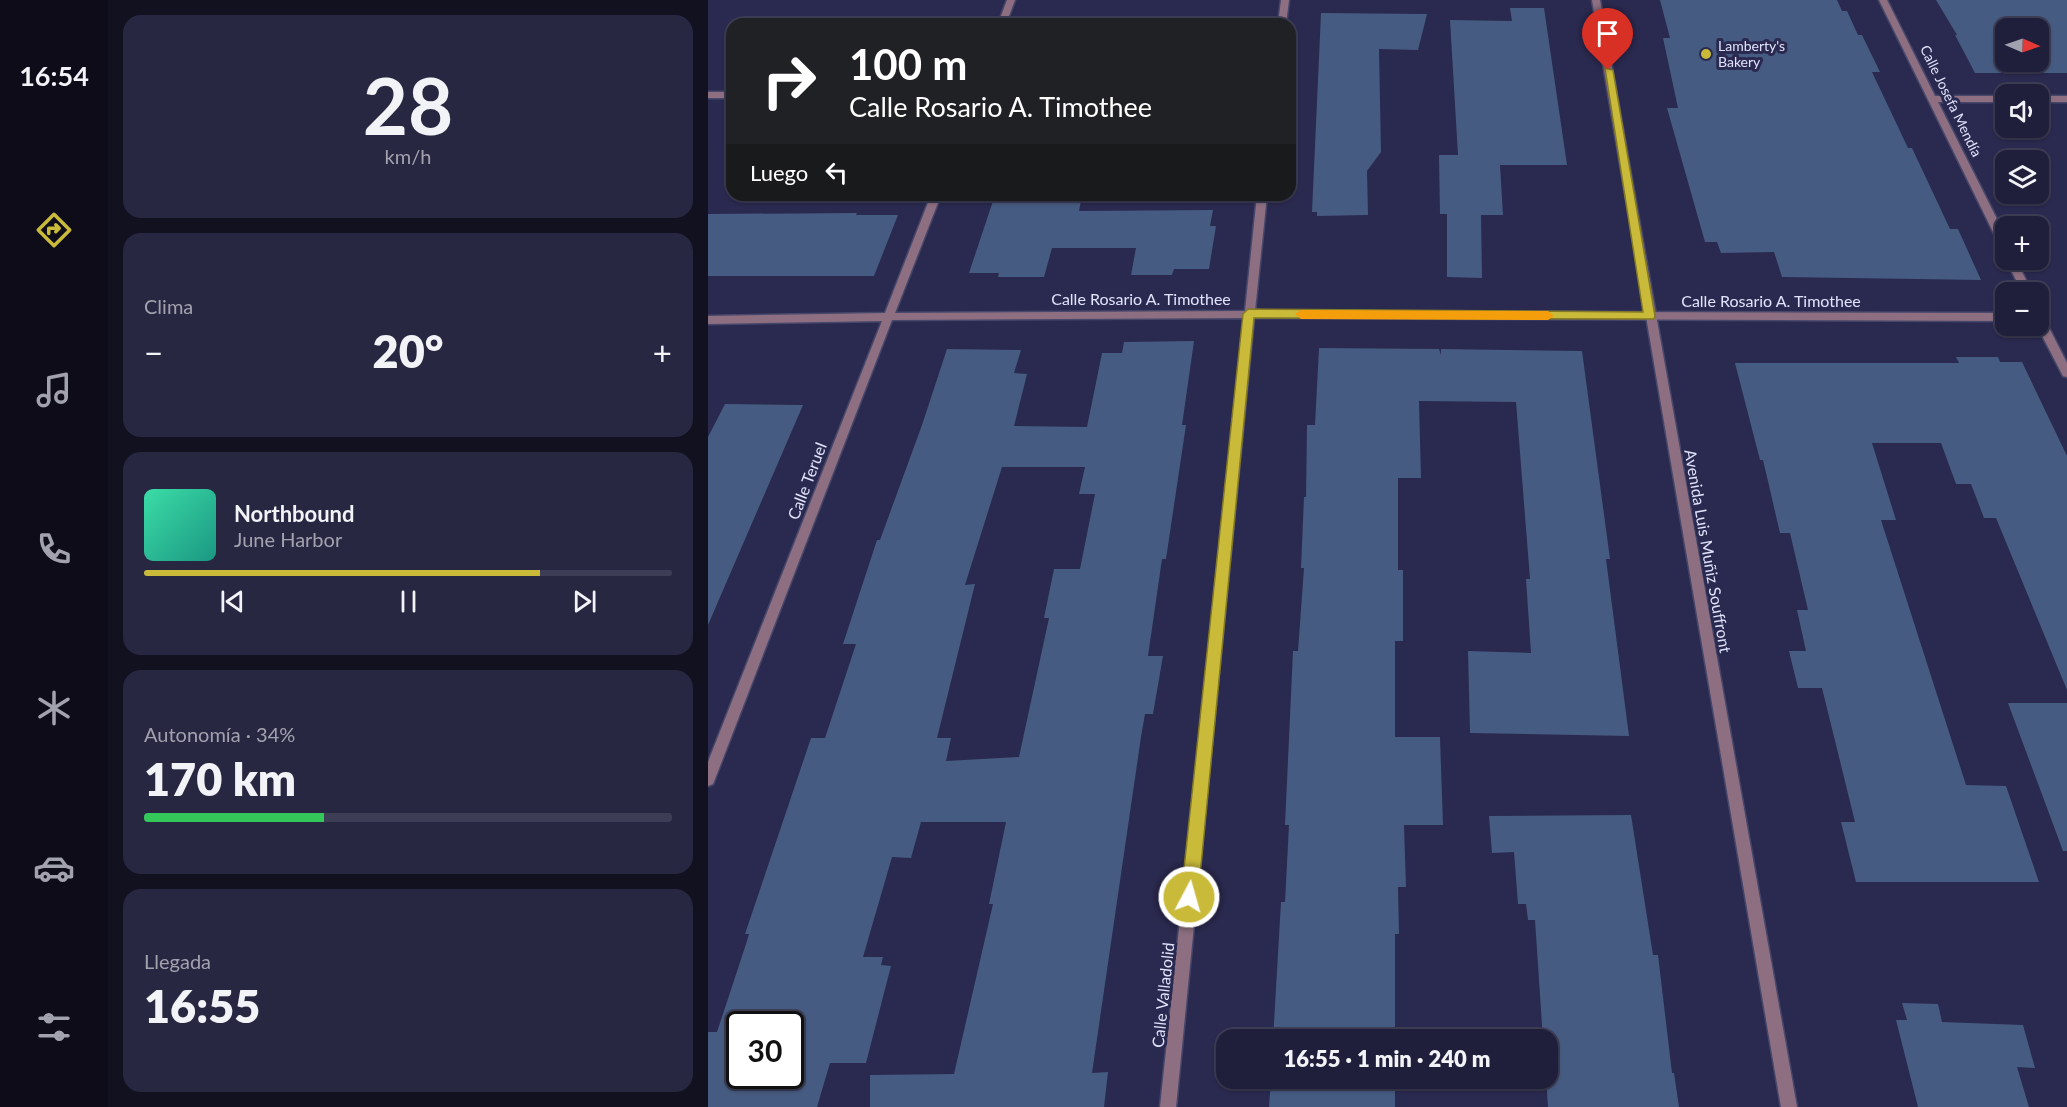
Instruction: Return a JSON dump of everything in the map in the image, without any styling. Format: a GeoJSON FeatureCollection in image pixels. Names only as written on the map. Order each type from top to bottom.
{"type":"FeatureCollection","features":[{"type":"Feature","properties":{"kind":"street"},"geometry":{"type":"LineString","coordinates":[[1004,18],[1011,0]]}},
{"type":"Feature","properties":{"kind":"street"},"geometry":{"type":"LineString","coordinates":[[1283,18],[1285,0]]}},
{"type":"Feature","properties":{"kind":"street","name":"Avenida Luis Muñiz Souffront"},"geometry":{"type":"LineString","coordinates":[[1596,0],[1789,1107]]}},
{"type":"Feature","properties":{"kind":"street","name":"Calle Josefa Mendía"},"geometry":{"type":"LineString","coordinates":[[1883,0],[1995,225]]}},
{"type":"Feature","properties":{"kind":"street"},"geometry":{"type":"LineString","coordinates":[[708,95],[726,95]]}},
{"type":"Feature","properties":{"kind":"street"},"geometry":{"type":"LineString","coordinates":[[1934,99],[1995,99]]}},
{"type":"Feature","properties":{"kind":"street"},"geometry":{"type":"LineString","coordinates":[[2049,99],[2067,99]]}},
{"type":"Feature","properties":{"kind":"street","name":"Calle Teruel"},"geometry":{"type":"LineString","coordinates":[[708,779],[934,201]]}},
{"type":"Feature","properties":{"kind":"street","name":"Calle Valladolid"},"geometry":{"type":"LineString","coordinates":[[1168,1107],[1261,201]]}},
{"type":"Feature","properties":{"kind":"street","name":"Calle Rosario A. Timothee"},"geometry":{"type":"LineString","coordinates":[[708,320],[890,316],[1248,314],[1995,316]]}},
{"type":"Feature","properties":{"kind":"street"},"geometry":{"type":"LineString","coordinates":[[2048,336],[2067,373]]}},
{"type":"Feature","properties":{"kind":"building"},"geometry":{"type":"Polygon","coordinates":[[[1660,0],[1837,0],[1842,11],[1847,11],[1858,35],[1862,35],[1880,72],[1872,72],[1908,148],[1912,148],[1950,229],[1958,229],[1981,280],[1782,277],[1774,252],[1721,253],[1717,242],[1705,242],[1667,108],[1678,108],[1663,38],[1670,38],[1660,0]]]}},
{"type":"Feature","properties":{"kind":"building"},"geometry":{"type":"Polygon","coordinates":[[[1936,0],[2067,0],[2067,73],[1975,73],[1955,35],[1957,35],[1936,0]]]}},
{"type":"Feature","properties":{"kind":"building"},"geometry":{"type":"Polygon","coordinates":[[[1510,8],[1544,8],[1567,165],[1500,165],[1503,215],[1481,215],[1482,278],[1447,277],[1447,214],[1440,214],[1439,155],[1458,155],[1450,20],[1512,21],[1510,8]]]}},
{"type":"Feature","properties":{"kind":"building"},"geometry":{"type":"Polygon","coordinates":[[[1321,13],[1427,14],[1418,50],[1379,49],[1381,152],[1367,171],[1368,215],[1317,216],[1317,212],[1312,212],[1321,13]]]}},
{"type":"Feature","properties":{"kind":"building"},"geometry":{"type":"Polygon","coordinates":[[[993,201],[1081,201],[1079,211],[1213,210],[1210,226],[1216,226],[1209,269],[1174,269],[1172,275],[1131,275],[1136,248],[1052,248],[1044,277],[998,277],[999,273],[969,273],[993,201]]]}},
{"type":"Feature","properties":{"kind":"building"},"geometry":{"type":"Polygon","coordinates":[[[857,213],[856,215],[898,215],[874,276],[708,276],[708,214],[857,213]]]}},
{"type":"Feature","properties":{"kind":"building"},"geometry":{"type":"Polygon","coordinates":[[[1194,341],[1182,425],[1186,425],[1166,559],[1162,559],[1148,656],[1163,656],[1153,714],[1145,714],[1141,737],[1092,1073],[1108,1072],[1104,1107],[870,1107],[870,1075],[954,1074],[993,904],[989,904],[1006,822],[921,822],[911,858],[892,857],[863,957],[883,957],[881,965],[891,966],[866,1063],[830,1063],[817,1107],[708,1107],[708,1032],[717,1032],[749,934],[745,934],[811,738],[825,738],[856,644],[843,644],[877,540],[880,540],[947,349],[1021,350],[1014,373],[1027,374],[1014,426],[1087,427],[1102,353],[1122,353],[1124,342],[1194,341]],[[1002,467],[965,585],[975,584],[937,738],[951,738],[946,761],[1019,757],[1049,618],[1044,618],[1054,569],[1080,569],[1095,494],[1079,494],[1085,467],[1002,467]]]}},
{"type":"Feature","properties":{"kind":"building"},"geometry":{"type":"Polygon","coordinates":[[[1319,348],[1439,349],[1441,355],[1441,349],[1582,351],[1610,559],[1606,559],[1629,736],[1470,733],[1468,651],[1531,653],[1526,579],[1530,579],[1516,402],[1419,401],[1421,478],[1398,478],[1398,570],[1403,570],[1403,641],[1395,641],[1395,737],[1440,737],[1443,825],[1404,825],[1406,887],[1398,887],[1399,934],[1395,934],[1395,1029],[1274,1029],[1281,902],[1285,902],[1289,825],[1285,825],[1293,651],[1298,651],[1304,568],[1301,568],[1304,497],[1306,497],[1307,425],[1315,425],[1319,348]]]}},
{"type":"Feature","properties":{"kind":"building"},"geometry":{"type":"Polygon","coordinates":[[[1956,357],[1998,357],[2000,362],[2022,362],[2067,456],[2067,690],[1996,518],[1984,518],[1971,484],[1956,484],[1941,443],[1872,443],[1896,520],[1881,520],[1966,785],[2006,786],[2039,882],[1856,882],[1841,822],[1855,822],[1822,688],[1798,688],[1789,651],[1806,651],[1797,610],[1808,610],[1790,533],[1780,533],[1763,460],[1760,460],[1735,363],[1959,363],[1956,357]]]}},
{"type":"Feature","properties":{"kind":"building"},"geometry":{"type":"Polygon","coordinates":[[[725,404],[803,405],[708,625],[708,437],[725,404]]]}},
{"type":"Feature","properties":{"kind":"building"},"geometry":{"type":"Polygon","coordinates":[[[2008,703],[2067,703],[2067,851],[2063,851],[2008,703]]]}},
{"type":"Feature","properties":{"kind":"building"},"geometry":{"type":"Polygon","coordinates":[[[1631,815],[1653,955],[1658,955],[1672,1073],[1674,1073],[1679,1107],[1548,1107],[1547,1089],[1558,1089],[1558,1029],[1542,1029],[1535,920],[1528,920],[1526,904],[1518,904],[1514,852],[1492,853],[1489,816],[1631,815]]]}},
{"type":"Feature","properties":{"kind":"building"},"geometry":{"type":"Polygon","coordinates":[[[1902,1003],[1938,1004],[1942,1022],[2023,1025],[2035,1068],[2017,1067],[2029,1107],[1918,1107],[1896,1020],[1907,1020],[1902,1003]]]}},
{"type":"Feature","properties":{"kind":"building"},"geometry":{"type":"Polygon","coordinates":[[[1270,1089],[1395,1089],[1395,1107],[1269,1107],[1270,1089]]]}},
{"type":"Feature","properties":{"kind":"slow traffic"},"geometry":{"type":"LineString","coordinates":[[1301,314],[1548,316]]}},
{"type":"Feature","properties":{"kind":"place","name":"Lamberty's Bakery"},"geometry":{"type":"Point","coordinates":[1706,54]}},
{"type":"Feature","properties":{"kind":"route"},"geometry":{"type":"LineString","coordinates":[[1189,897],[1248,314],[1650,316],[1608,70]]}}]}
